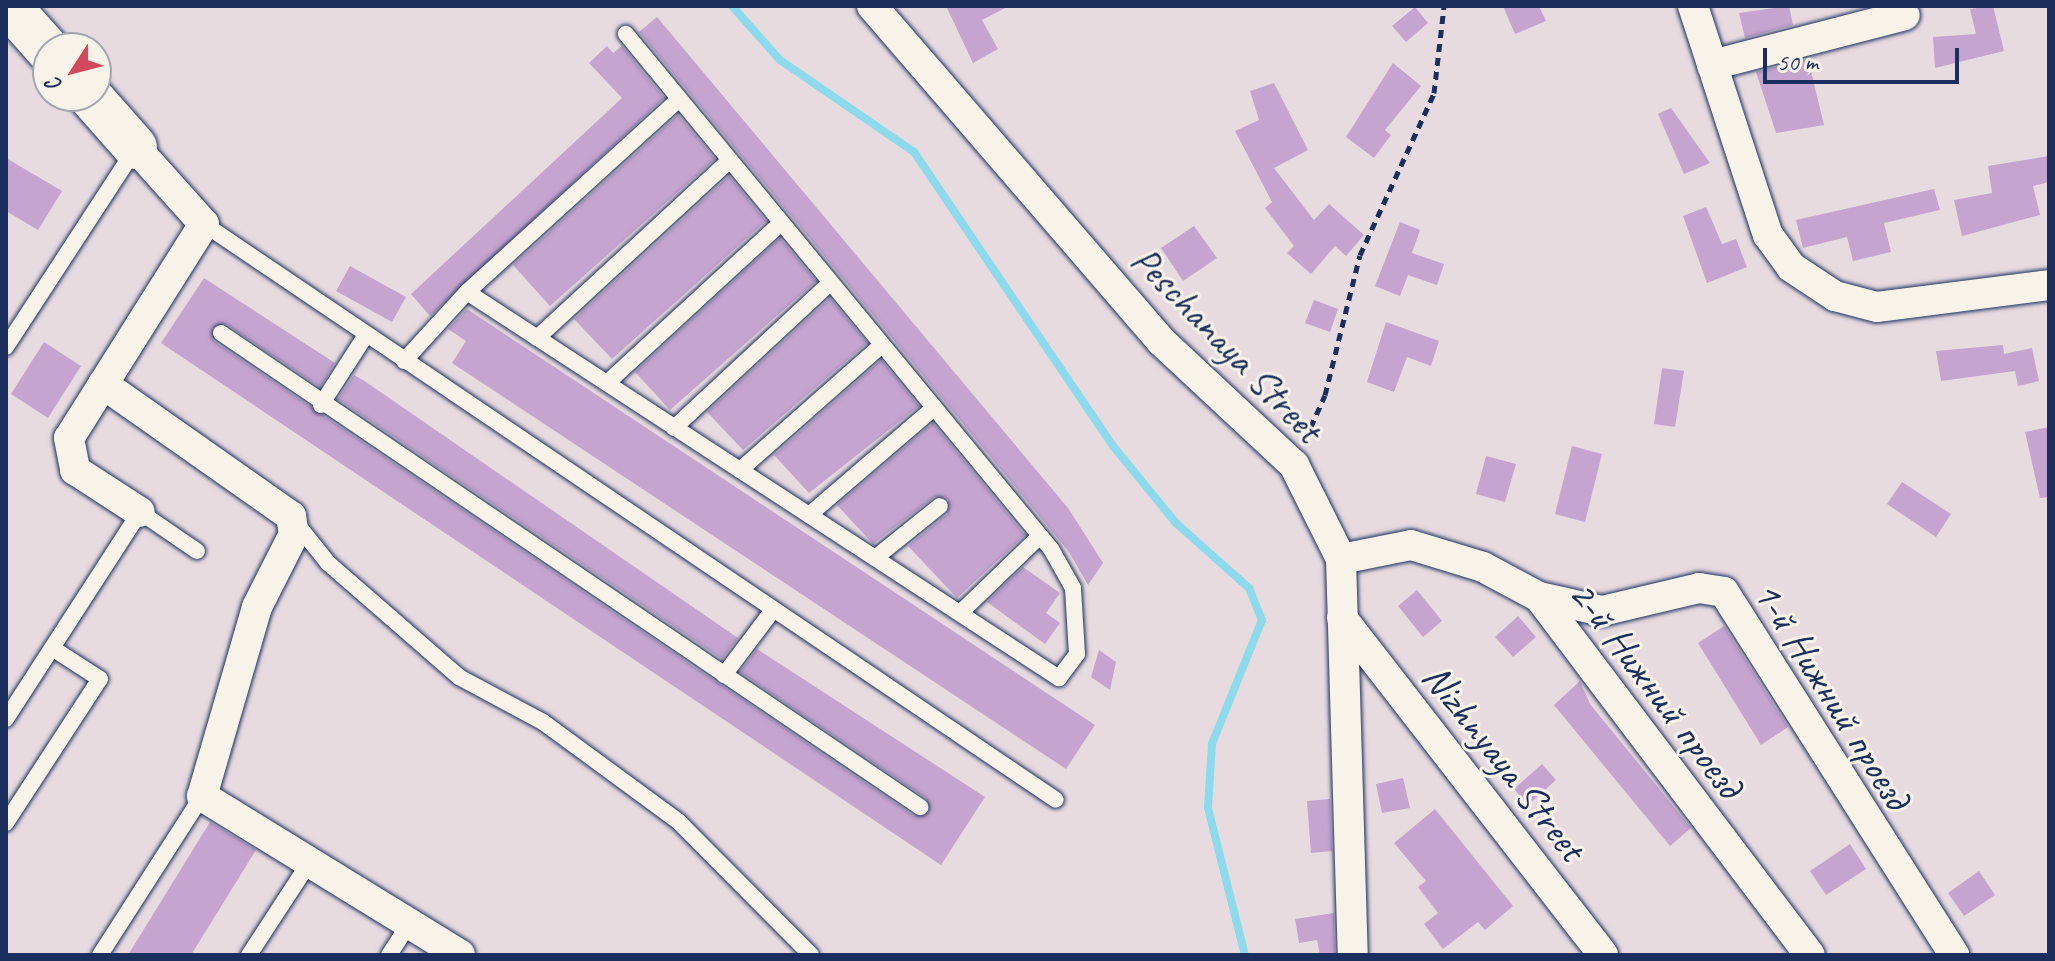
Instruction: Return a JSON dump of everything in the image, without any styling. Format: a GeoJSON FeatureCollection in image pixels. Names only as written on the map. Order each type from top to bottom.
{"type":"FeatureCollection","features":[{"type":"Feature","properties":{"kind":"street","name":"Peschanaya Street"},"geometry":{"type":"LineString","coordinates":[[872,6],[1161,341],[1294,465],[1341,559],[1353,955]]}},
{"type":"Feature","properties":{"kind":"street"},"geometry":{"type":"LineString","coordinates":[[1693,6],[1768,235],[1791,267],[1835,296],[1877,307],[2049,285]]}},
{"type":"Feature","properties":{"kind":"street"},"geometry":{"type":"LineString","coordinates":[[1712,65],[1905,15]]}},
{"type":"Feature","properties":{"kind":"street"},"geometry":{"type":"LineString","coordinates":[[104,112],[204,224],[69,438],[75,470],[140,512]]}},
{"type":"Feature","properties":{"kind":"street"},"geometry":{"type":"LineString","coordinates":[[103,384],[291,516],[294,534],[257,607],[202,796],[460,955]]}},
{"type":"Feature","properties":{"kind":"street","name":"2-й Нижний проезд"},"geometry":{"type":"LineString","coordinates":[[1341,559],[1411,545],[1483,567],[1539,597],[1810,955]]}},
{"type":"Feature","properties":{"kind":"street","name":"1-й Нижний проезд"},"geometry":{"type":"LineString","coordinates":[[1539,597],[1602,611],[1699,588],[1724,592],[1954,955]]}},
{"type":"Feature","properties":{"kind":"street","name":"Nizhnyaya Street"},"geometry":{"type":"LineString","coordinates":[[1342,618],[1603,955]]}},
{"type":"Feature","properties":{"kind":"lane"},"geometry":{"type":"LineString","coordinates":[[467,292],[1059,678],[1077,654],[1078,620],[1073,588],[1040,536],[626,34]]}},
{"type":"Feature","properties":{"kind":"lane"},"geometry":{"type":"LineString","coordinates":[[404,361],[467,292],[679,99]]}},
{"type":"Feature","properties":{"kind":"lane"},"geometry":{"type":"LineString","coordinates":[[6,347],[135,147]]}},
{"type":"Feature","properties":{"kind":"lane"},"geometry":{"type":"LineString","coordinates":[[537,338],[729,161]]}},
{"type":"Feature","properties":{"kind":"lane"},"geometry":{"type":"LineString","coordinates":[[607,383],[781,223]]}},
{"type":"Feature","properties":{"kind":"lane"},"geometry":{"type":"LineString","coordinates":[[204,224],[1056,800]]}},
{"type":"Feature","properties":{"kind":"lane"},"geometry":{"type":"LineString","coordinates":[[674,428],[830,283]]}},
{"type":"Feature","properties":{"kind":"lane"},"geometry":{"type":"LineString","coordinates":[[221,333],[321,405],[920,807]]}},
{"type":"Feature","properties":{"kind":"lane"},"geometry":{"type":"LineString","coordinates":[[321,405],[366,335]]}},
{"type":"Feature","properties":{"kind":"lane"},"geometry":{"type":"LineString","coordinates":[[740,470],[882,345]]}},
{"type":"Feature","properties":{"kind":"lane"},"geometry":{"type":"LineString","coordinates":[[809,515],[934,408]]}},
{"type":"Feature","properties":{"kind":"lane"},"geometry":{"type":"LineString","coordinates":[[875,558],[940,506]]}},
{"type":"Feature","properties":{"kind":"lane"},"geometry":{"type":"LineString","coordinates":[[6,719],[140,512],[197,551]]}},
{"type":"Feature","properties":{"kind":"lane"},"geometry":{"type":"LineString","coordinates":[[291,516],[328,563],[459,677],[543,722],[679,822],[811,955]]}},
{"type":"Feature","properties":{"kind":"lane"},"geometry":{"type":"LineString","coordinates":[[960,613],[1040,536]]}},
{"type":"Feature","properties":{"kind":"lane"},"geometry":{"type":"LineString","coordinates":[[724,675],[773,610]]}},
{"type":"Feature","properties":{"kind":"lane"},"geometry":{"type":"LineString","coordinates":[[6,823],[100,679],[52,648]]}},
{"type":"Feature","properties":{"kind":"lane"},"geometry":{"type":"LineString","coordinates":[[100,955],[202,796]]}},
{"type":"Feature","properties":{"kind":"lane"},"geometry":{"type":"LineString","coordinates":[[249,955],[309,863]]}},
{"type":"Feature","properties":{"kind":"lane"},"geometry":{"type":"LineString","coordinates":[[389,955],[409,924]]}},
{"type":"Feature","properties":{"kind":"path"},"geometry":{"type":"LineString","coordinates":[[1294,465],[1325,395],[1360,255],[1434,93],[1444,6]]}},
{"type":"Feature","properties":{"kind":"building"},"geometry":{"type":"Polygon","coordinates":[[[946,6],[1009,6],[982,20],[998,49],[973,63],[946,6]]]}},
{"type":"Feature","properties":{"kind":"building"},"geometry":{"type":"Polygon","coordinates":[[[1503,6],[1539,6],[1546,21],[1515,34],[1503,6]]]}},
{"type":"Feature","properties":{"kind":"building"},"geometry":{"type":"Polygon","coordinates":[[[1789,6],[1793,25],[1745,38],[1739,13],[1789,6]]]}},
{"type":"Feature","properties":{"kind":"building"},"geometry":{"type":"Polygon","coordinates":[[[1993,6],[2004,51],[1935,68],[1933,37],[1976,34],[1970,9],[1993,6]]]}},
{"type":"Feature","properties":{"kind":"building"},"geometry":{"type":"Polygon","coordinates":[[[1415,7],[1428,23],[1406,42],[1392,26],[1415,7]]]}},
{"type":"Feature","properties":{"kind":"building"},"geometry":{"type":"Polygon","coordinates":[[[657,17],[1068,508],[1103,563],[1088,585],[1069,552],[639,32],[657,17]]]}},
{"type":"Feature","properties":{"kind":"building"},"geometry":{"type":"Polygon","coordinates":[[[607,46],[613,53],[622,46],[664,98],[430,316],[411,294],[622,98],[589,63],[607,46]]]}},
{"type":"Feature","properties":{"kind":"building"},"geometry":{"type":"Polygon","coordinates":[[[1808,59],[1824,125],[1776,133],[1756,72],[1808,59]]]}},
{"type":"Feature","properties":{"kind":"building"},"geometry":{"type":"Polygon","coordinates":[[[1393,63],[1421,86],[1385,130],[1391,135],[1374,158],[1346,137],[1393,63]]]}},
{"type":"Feature","properties":{"kind":"building"},"geometry":{"type":"Polygon","coordinates":[[[1274,83],[1308,150],[1274,168],[1314,220],[1329,204],[1364,235],[1346,256],[1335,246],[1311,274],[1287,253],[1294,246],[1265,208],[1272,202],[1235,131],[1259,120],[1250,91],[1274,83]]]}},
{"type":"Feature","properties":{"kind":"building"},"geometry":{"type":"Polygon","coordinates":[[[1671,108],[1710,163],[1684,174],[1658,114],[1671,108]]]}},
{"type":"Feature","properties":{"kind":"building"},"geometry":{"type":"Polygon","coordinates":[[[678,115],[715,159],[550,306],[513,265],[678,115]]]}},
{"type":"Feature","properties":{"kind":"building"},"geometry":{"type":"Polygon","coordinates":[[[2049,156],[2049,182],[2033,186],[2040,215],[1962,236],[1954,200],[1992,193],[1988,166],[2049,156]]]}},
{"type":"Feature","properties":{"kind":"building"},"geometry":{"type":"Polygon","coordinates":[[[6,158],[62,191],[38,230],[6,211],[6,158]]]}},
{"type":"Feature","properties":{"kind":"building"},"geometry":{"type":"Polygon","coordinates":[[[729,176],[766,221],[612,359],[574,319],[729,176]]]}},
{"type":"Feature","properties":{"kind":"building"},"geometry":{"type":"Polygon","coordinates":[[[1934,189],[1940,210],[1884,223],[1891,252],[1853,261],[1847,237],[1803,248],[1796,220],[1934,189]]]}},
{"type":"Feature","properties":{"kind":"building"},"geometry":{"type":"Polygon","coordinates":[[[1706,207],[1722,244],[1736,239],[1747,267],[1707,283],[1683,216],[1706,207]]]}},
{"type":"Feature","properties":{"kind":"building"},"geometry":{"type":"Polygon","coordinates":[[[1400,222],[1420,230],[1412,253],[1444,264],[1437,285],[1408,275],[1400,296],[1375,286],[1400,222]]]}},
{"type":"Feature","properties":{"kind":"building"},"geometry":{"type":"Polygon","coordinates":[[[1194,226],[1217,258],[1183,281],[1161,248],[1194,226]]]}},
{"type":"Feature","properties":{"kind":"building"},"geometry":{"type":"Polygon","coordinates":[[[780,238],[816,281],[670,410],[635,372],[780,238]]]}},
{"type":"Feature","properties":{"kind":"building"},"geometry":{"type":"Polygon","coordinates":[[[350,266],[406,297],[392,322],[336,291],[350,266]]]}},
{"type":"Feature","properties":{"kind":"building"},"geometry":{"type":"Polygon","coordinates":[[[204,278],[335,363],[320,387],[226,324],[212,328],[215,342],[914,816],[929,812],[926,798],[740,672],[757,649],[985,797],[941,865],[161,343],[204,278]]]}},
{"type":"Feature","properties":{"kind":"building"},"geometry":{"type":"Polygon","coordinates":[[[830,298],[867,343],[743,450],[707,412],[830,298]]]}},
{"type":"Feature","properties":{"kind":"building"},"geometry":{"type":"Polygon","coordinates":[[[1314,300],[1338,309],[1330,332],[1305,323],[1314,300]]]}},
{"type":"Feature","properties":{"kind":"building"},"geometry":{"type":"Polygon","coordinates":[[[467,309],[1095,725],[1066,769],[452,363],[466,341],[448,329],[467,309]]]}},
{"type":"Feature","properties":{"kind":"building"},"geometry":{"type":"Polygon","coordinates":[[[1386,322],[1439,341],[1431,366],[1407,357],[1394,392],[1367,382],[1386,322]]]}},
{"type":"Feature","properties":{"kind":"building"},"geometry":{"type":"Polygon","coordinates":[[[44,342],[81,366],[48,418],[11,394],[44,342]]]}},
{"type":"Feature","properties":{"kind":"building"},"geometry":{"type":"Polygon","coordinates":[[[2003,345],[2004,354],[2032,348],[2039,381],[2018,386],[2015,371],[1941,381],[1936,351],[2003,345]]]}},
{"type":"Feature","properties":{"kind":"building"},"geometry":{"type":"Polygon","coordinates":[[[881,360],[919,406],[809,493],[774,455],[881,360]]]}},
{"type":"Feature","properties":{"kind":"building"},"geometry":{"type":"Polygon","coordinates":[[[1662,368],[1684,371],[1675,427],[1654,424],[1662,368]]]}},
{"type":"Feature","properties":{"kind":"building"},"geometry":{"type":"Polygon","coordinates":[[[354,375],[738,638],[722,659],[338,399],[354,375]]]}},
{"type":"Feature","properties":{"kind":"building"},"geometry":{"type":"Polygon","coordinates":[[[933,423],[1025,535],[957,598],[908,546],[947,514],[948,499],[934,497],[873,544],[837,505],[933,423]]]}},
{"type":"Feature","properties":{"kind":"building"},"geometry":{"type":"Polygon","coordinates":[[[2049,427],[2049,497],[2040,498],[2025,432],[2049,427]]]}},
{"type":"Feature","properties":{"kind":"building"},"geometry":{"type":"Polygon","coordinates":[[[1572,446],[1602,454],[1585,522],[1555,514],[1572,446]]]}},
{"type":"Feature","properties":{"kind":"building"},"geometry":{"type":"Polygon","coordinates":[[[1486,456],[1516,464],[1505,502],[1476,494],[1486,456]]]}},
{"type":"Feature","properties":{"kind":"building"},"geometry":{"type":"Polygon","coordinates":[[[1902,482],[1951,514],[1936,537],[1887,504],[1902,482]]]}},
{"type":"Feature","properties":{"kind":"building"},"geometry":{"type":"Polygon","coordinates":[[[1023,567],[1060,593],[1046,613],[1060,623],[1045,644],[987,602],[1023,567]]]}},
{"type":"Feature","properties":{"kind":"building"},"geometry":{"type":"Polygon","coordinates":[[[1417,590],[1442,621],[1423,637],[1398,606],[1417,590]]]}},
{"type":"Feature","properties":{"kind":"building"},"geometry":{"type":"Polygon","coordinates":[[[1518,616],[1536,637],[1513,657],[1495,637],[1518,616]]]}},
{"type":"Feature","properties":{"kind":"building"},"geometry":{"type":"Polygon","coordinates":[[[1724,626],[1788,727],[1761,745],[1698,643],[1724,626]]]}},
{"type":"Feature","properties":{"kind":"building"},"geometry":{"type":"Polygon","coordinates":[[[1099,650],[1116,662],[1110,690],[1091,677],[1099,650]]]}},
{"type":"Feature","properties":{"kind":"building"},"geometry":{"type":"Polygon","coordinates":[[[1580,681],[1590,704],[1691,828],[1670,846],[1554,705],[1580,681]]]}},
{"type":"Feature","properties":{"kind":"building"},"geometry":{"type":"Polygon","coordinates":[[[1542,764],[1556,780],[1528,805],[1514,789],[1542,764]]]}},
{"type":"Feature","properties":{"kind":"building"},"geometry":{"type":"Polygon","coordinates":[[[1403,778],[1410,808],[1382,813],[1376,784],[1403,778]]]}},
{"type":"Feature","properties":{"kind":"building"},"geometry":{"type":"Polygon","coordinates":[[[1330,799],[1332,851],[1311,853],[1307,801],[1330,799]]]}},
{"type":"Feature","properties":{"kind":"building"},"geometry":{"type":"Polygon","coordinates":[[[1435,809],[1513,906],[1485,930],[1478,922],[1443,949],[1424,924],[1438,913],[1418,887],[1426,881],[1394,843],[1435,809]]]}},
{"type":"Feature","properties":{"kind":"building"},"geometry":{"type":"Polygon","coordinates":[[[210,822],[256,850],[191,955],[128,955],[210,822]]]}},
{"type":"Feature","properties":{"kind":"building"},"geometry":{"type":"Polygon","coordinates":[[[1850,844],[1866,869],[1826,895],[1810,871],[1850,844]]]}},
{"type":"Feature","properties":{"kind":"building"},"geometry":{"type":"Polygon","coordinates":[[[1979,871],[1995,895],[1964,916],[1948,893],[1979,871]]]}},
{"type":"Feature","properties":{"kind":"building"},"geometry":{"type":"Polygon","coordinates":[[[1334,913],[1335,955],[1320,955],[1317,940],[1299,943],[1295,919],[1334,913]]]}},
{"type":"Feature","properties":{"kind":"waterway"},"geometry":{"type":"LineString","coordinates":[[732,6],[780,60],[914,152],[1113,446],[1176,523],[1249,588],[1262,620],[1212,744],[1208,808],[1245,955]]}}]}
